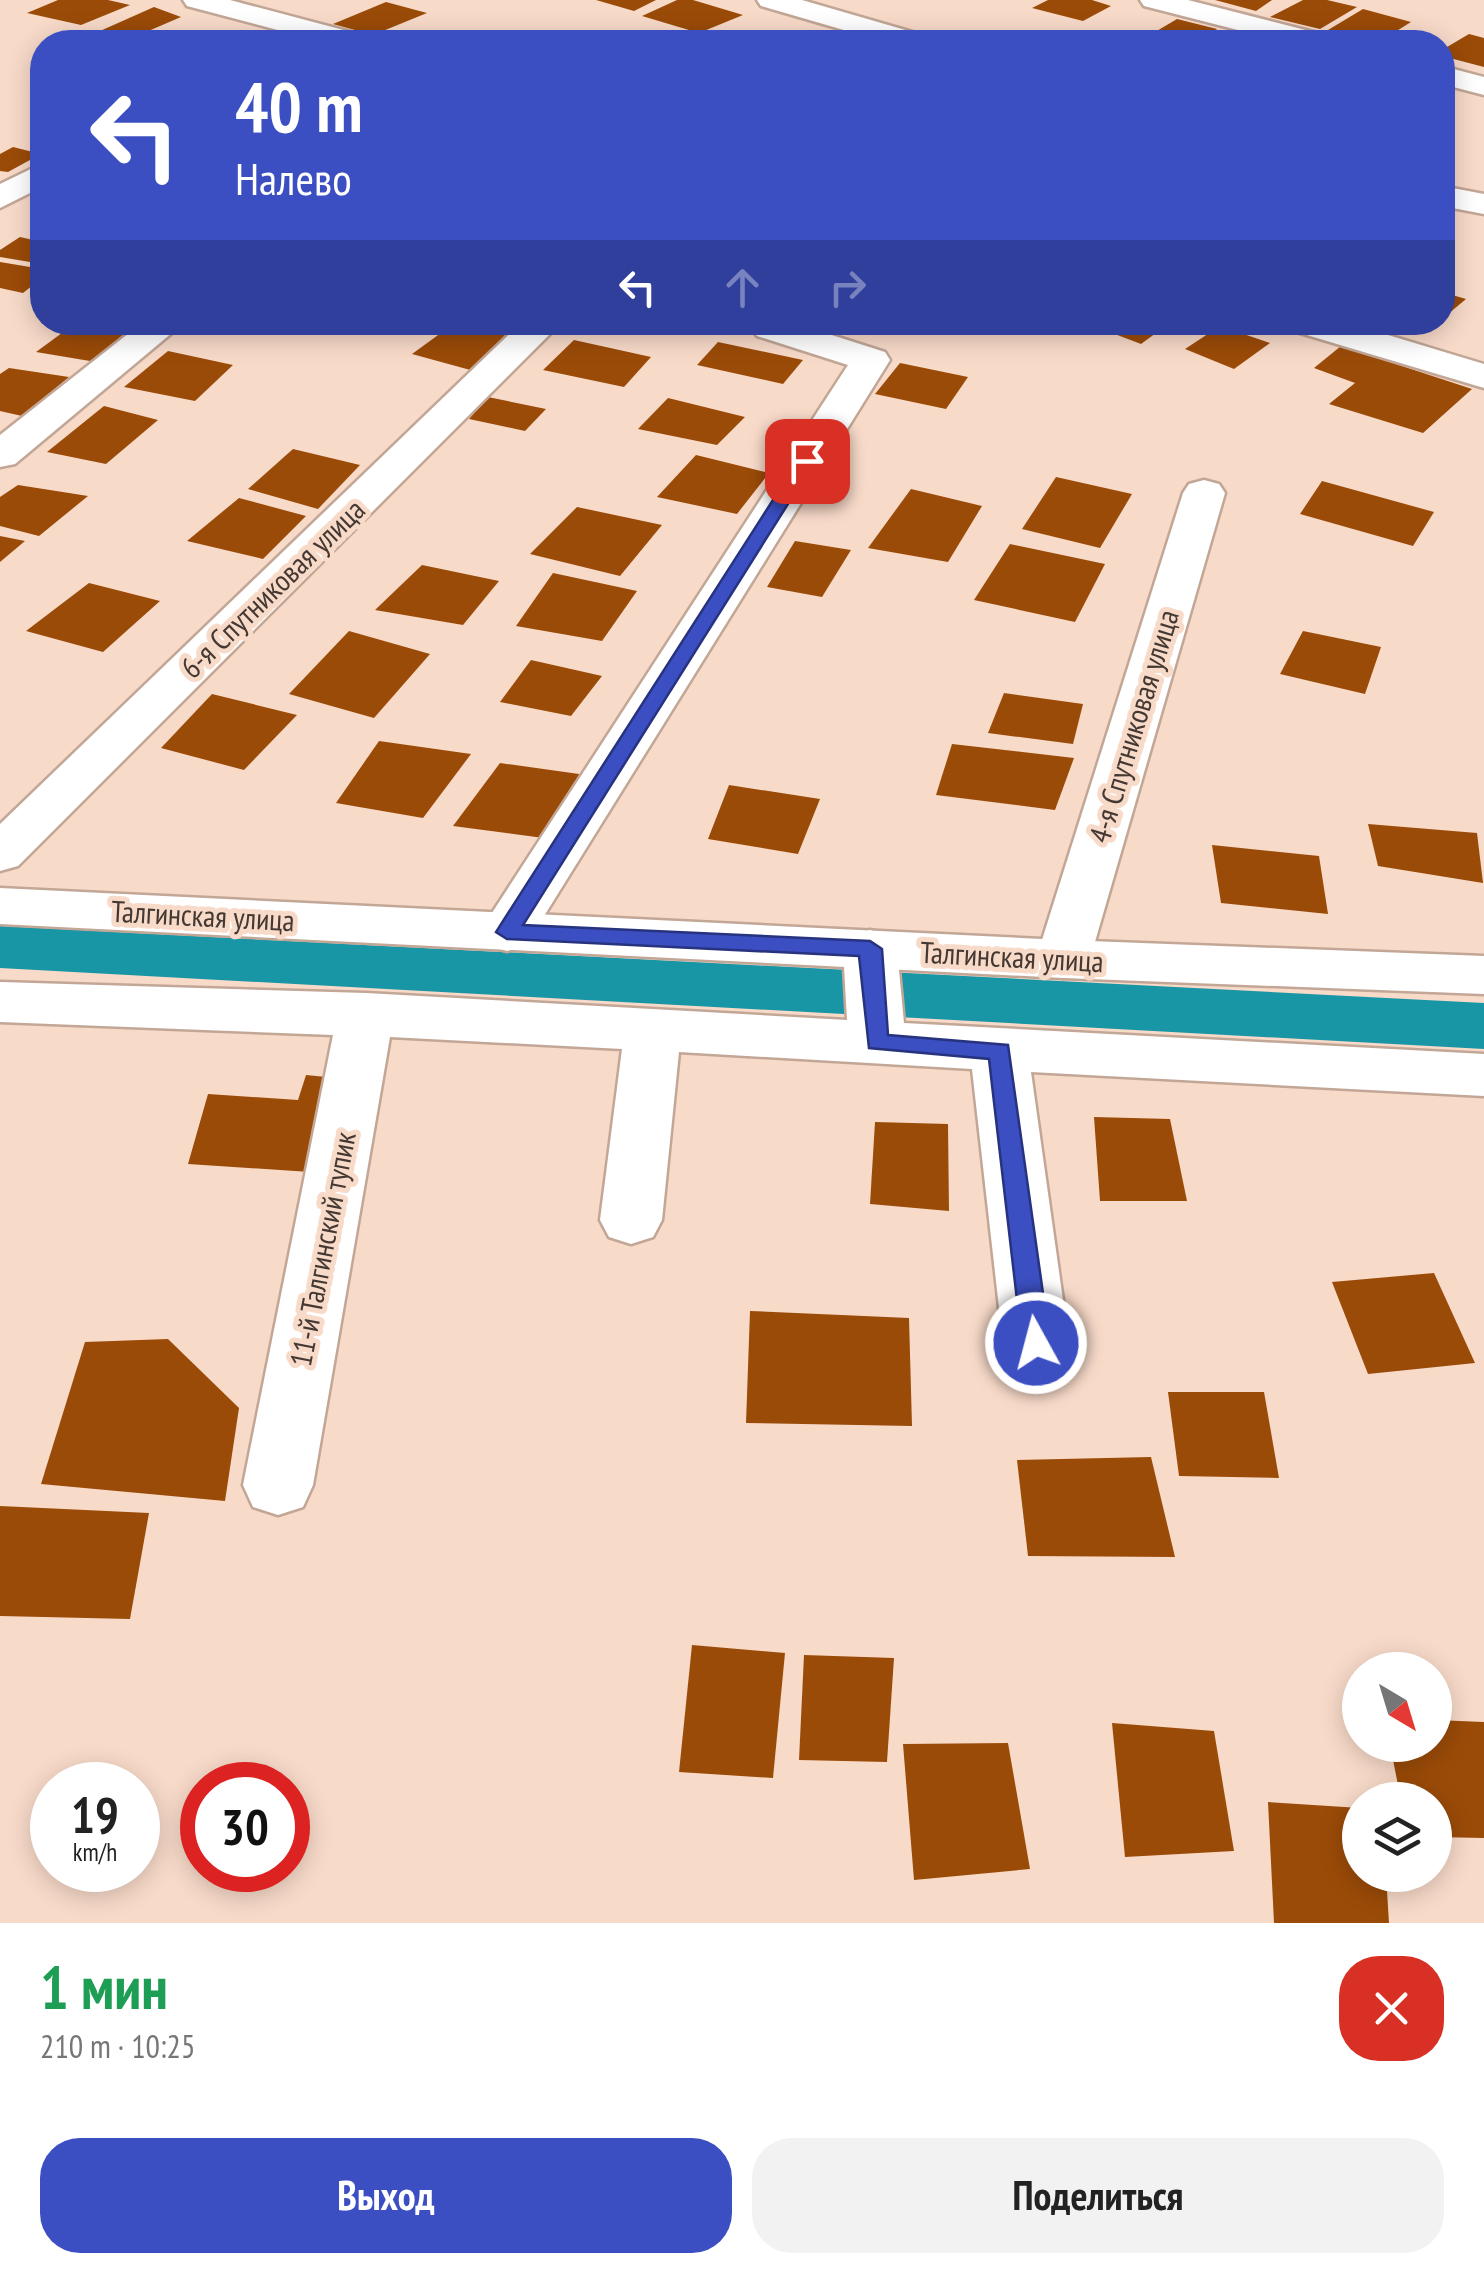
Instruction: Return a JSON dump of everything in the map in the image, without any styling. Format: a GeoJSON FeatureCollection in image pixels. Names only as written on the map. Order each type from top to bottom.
{"type":"FeatureCollection","features":[{"type":"Feature","properties":{"kind":"street"},"geometry":{"type":"LineString","coordinates":[[196,0],[310,30]]}},
{"type":"Feature","properties":{"kind":"street"},"geometry":{"type":"LineString","coordinates":[[770,0],[874,30]]}},
{"type":"Feature","properties":{"kind":"street"},"geometry":{"type":"LineString","coordinates":[[1154,0],[1271,30]]}},
{"type":"Feature","properties":{"kind":"street"},"geometry":{"type":"LineString","coordinates":[[1455,78],[1484,86]]}},
{"type":"Feature","properties":{"kind":"street"},"geometry":{"type":"LineString","coordinates":[[0,198],[30,180]]}},
{"type":"Feature","properties":{"kind":"street"},"geometry":{"type":"LineString","coordinates":[[1455,198],[1484,204]]}},
{"type":"Feature","properties":{"kind":"street"},"geometry":{"type":"LineString","coordinates":[[0,455],[151,335]]}},
{"type":"Feature","properties":{"kind":"street","name":"6-я Спутниковая улица"},"geometry":{"type":"LineString","coordinates":[[0,854],[531,335]]}},
{"type":"Feature","properties":{"kind":"street"},"geometry":{"type":"LineString","coordinates":[[507,932],[871,360],[792,335]]}},
{"type":"Feature","properties":{"kind":"street"},"geometry":{"type":"LineString","coordinates":[[1347,335],[1484,376]]}},
{"type":"Feature","properties":{"kind":"street","name":"4-я Спутниковая улица"},"geometry":{"type":"LineString","coordinates":[[1062,959],[1204,493]]}},
{"type":"Feature","properties":{"kind":"street","name":"Талгинская улица"},"geometry":{"type":"LineString","coordinates":[[0,906],[507,932],[871,956],[1484,975]]}},
{"type":"Feature","properties":{"kind":"street"},"geometry":{"type":"LineString","coordinates":[[871,956],[876,1031]]}},
{"type":"Feature","properties":{"kind":"street"},"geometry":{"type":"LineString","coordinates":[[0,1002],[366,1013],[653,1027],[876,1031],[1000,1051],[1484,1075]]}},
{"type":"Feature","properties":{"kind":"street","name":"11-й Талгинский тупик"},"geometry":{"type":"LineString","coordinates":[[278,1485],[366,1013]]}},
{"type":"Feature","properties":{"kind":"street"},"geometry":{"type":"LineString","coordinates":[[631,1220],[653,1027]]}},
{"type":"Feature","properties":{"kind":"street"},"geometry":{"type":"LineString","coordinates":[[1000,1051],[1036,1343]]}},
{"type":"Feature","properties":{"kind":"building"},"geometry":{"type":"Polygon","coordinates":[[[58,0],[108,0],[130,5],[81,25],[27,13],[58,0]]]}},
{"type":"Feature","properties":{"kind":"building"},"geometry":{"type":"Polygon","coordinates":[[[596,0],[656,0],[634,11],[596,0]]]}},
{"type":"Feature","properties":{"kind":"building"},"geometry":{"type":"Polygon","coordinates":[[[677,0],[693,0],[743,15],[706,30],[689,30],[642,16],[677,0]]]}},
{"type":"Feature","properties":{"kind":"building"},"geometry":{"type":"Polygon","coordinates":[[[1048,0],[1092,0],[1111,6],[1083,21],[1032,8],[1048,0]]]}},
{"type":"Feature","properties":{"kind":"building"},"geometry":{"type":"Polygon","coordinates":[[[1215,0],[1272,0],[1256,11],[1215,0]]]}},
{"type":"Feature","properties":{"kind":"building"},"geometry":{"type":"Polygon","coordinates":[[[1303,0],[1327,0],[1357,7],[1320,29],[1270,17],[1303,0]]]}},
{"type":"Feature","properties":{"kind":"building"},"geometry":{"type":"Polygon","coordinates":[[[386,2],[427,13],[385,30],[355,30],[333,24],[386,2]]]}},
{"type":"Feature","properties":{"kind":"building"},"geometry":{"type":"Polygon","coordinates":[[[154,7],[181,17],[151,30],[102,30],[154,7]]]}},
{"type":"Feature","properties":{"kind":"building"},"geometry":{"type":"Polygon","coordinates":[[[1363,9],[1411,22],[1398,30],[1328,30],[1363,9]]]}},
{"type":"Feature","properties":{"kind":"building"},"geometry":{"type":"Polygon","coordinates":[[[1177,19],[1217,29],[1216,30],[1158,30],[1177,19]]]}},
{"type":"Feature","properties":{"kind":"building"},"geometry":{"type":"Polygon","coordinates":[[[1469,34],[1484,38],[1484,67],[1455,59],[1455,42],[1469,34]]]}},
{"type":"Feature","properties":{"kind":"building"},"geometry":{"type":"Polygon","coordinates":[[[13,147],[30,151],[30,160],[8,172],[0,171],[0,154],[13,147]]]}},
{"type":"Feature","properties":{"kind":"building"},"geometry":{"type":"Polygon","coordinates":[[[20,237],[30,239],[30,262],[0,257],[0,250],[20,237]]]}},
{"type":"Feature","properties":{"kind":"building"},"geometry":{"type":"Polygon","coordinates":[[[0,262],[30,267],[30,287],[23,293],[0,288],[0,262]]]}},
{"type":"Feature","properties":{"kind":"building"},"geometry":{"type":"Polygon","coordinates":[[[1455,296],[1466,299],[1455,308],[1455,296]]]}},
{"type":"Feature","properties":{"kind":"building"},"geometry":{"type":"Polygon","coordinates":[[[59,335],[137,335],[102,363],[36,352],[59,335]]]}},
{"type":"Feature","properties":{"kind":"building"},"geometry":{"type":"Polygon","coordinates":[[[438,335],[516,335],[474,371],[412,354],[438,335]]]}},
{"type":"Feature","properties":{"kind":"building"},"geometry":{"type":"Polygon","coordinates":[[[1117,335],[1153,335],[1141,344],[1117,335]]]}},
{"type":"Feature","properties":{"kind":"building"},"geometry":{"type":"Polygon","coordinates":[[[1206,335],[1246,335],[1270,343],[1234,369],[1185,349],[1206,335]]]}},
{"type":"Feature","properties":{"kind":"building"},"geometry":{"type":"Polygon","coordinates":[[[574,340],[651,357],[624,387],[543,370],[574,340]]]}},
{"type":"Feature","properties":{"kind":"building"},"geometry":{"type":"Polygon","coordinates":[[[718,342],[803,360],[783,384],[697,365],[718,342]]]}},
{"type":"Feature","properties":{"kind":"building"},"geometry":{"type":"Polygon","coordinates":[[[1341,346],[1472,389],[1423,433],[1329,404],[1355,383],[1314,368],[1341,346]]]}},
{"type":"Feature","properties":{"kind":"building"},"geometry":{"type":"Polygon","coordinates":[[[168,351],[233,365],[195,401],[124,387],[168,351]]]}},
{"type":"Feature","properties":{"kind":"building"},"geometry":{"type":"Polygon","coordinates":[[[900,363],[968,377],[946,409],[875,394],[900,363]]]}},
{"type":"Feature","properties":{"kind":"building"},"geometry":{"type":"Polygon","coordinates":[[[9,368],[69,377],[22,416],[0,411],[0,374],[9,368]]]}},
{"type":"Feature","properties":{"kind":"building"},"geometry":{"type":"Polygon","coordinates":[[[488,397],[546,409],[525,431],[469,419],[488,397]]]}},
{"type":"Feature","properties":{"kind":"building"},"geometry":{"type":"Polygon","coordinates":[[[668,398],[745,417],[717,445],[638,429],[668,398]]]}},
{"type":"Feature","properties":{"kind":"building"},"geometry":{"type":"Polygon","coordinates":[[[104,406],[158,420],[106,464],[47,452],[104,406]]]}},
{"type":"Feature","properties":{"kind":"building"},"geometry":{"type":"Polygon","coordinates":[[[293,449],[360,465],[318,509],[248,489],[293,449]]]}},
{"type":"Feature","properties":{"kind":"building"},"geometry":{"type":"Polygon","coordinates":[[[696,455],[769,473],[737,514],[657,497],[696,455]]]}},
{"type":"Feature","properties":{"kind":"building"},"geometry":{"type":"Polygon","coordinates":[[[1056,477],[1132,494],[1100,548],[1022,529],[1056,477]]]}},
{"type":"Feature","properties":{"kind":"building"},"geometry":{"type":"Polygon","coordinates":[[[1322,481],[1434,512],[1413,546],[1300,514],[1322,481]]]}},
{"type":"Feature","properties":{"kind":"building"},"geometry":{"type":"Polygon","coordinates":[[[18,485],[88,496],[39,536],[0,526],[0,497],[18,485]]]}},
{"type":"Feature","properties":{"kind":"building"},"geometry":{"type":"Polygon","coordinates":[[[911,489],[982,506],[948,562],[868,548],[911,489]]]}},
{"type":"Feature","properties":{"kind":"building"},"geometry":{"type":"Polygon","coordinates":[[[239,498],[306,516],[263,559],[187,541],[239,498]]]}},
{"type":"Feature","properties":{"kind":"building"},"geometry":{"type":"Polygon","coordinates":[[[577,507],[662,525],[620,576],[530,554],[577,507]]]}},
{"type":"Feature","properties":{"kind":"building"},"geometry":{"type":"Polygon","coordinates":[[[0,536],[25,541],[0,562],[0,536]]]}},
{"type":"Feature","properties":{"kind":"building"},"geometry":{"type":"Polygon","coordinates":[[[795,541],[851,550],[822,597],[767,587],[795,541]]]}},
{"type":"Feature","properties":{"kind":"building"},"geometry":{"type":"Polygon","coordinates":[[[1010,544],[1105,564],[1075,622],[974,600],[1010,544]]]}},
{"type":"Feature","properties":{"kind":"building"},"geometry":{"type":"Polygon","coordinates":[[[422,565],[499,581],[463,625],[375,610],[422,565]]]}},
{"type":"Feature","properties":{"kind":"building"},"geometry":{"type":"Polygon","coordinates":[[[553,573],[637,591],[602,641],[516,626],[553,573]]]}},
{"type":"Feature","properties":{"kind":"building"},"geometry":{"type":"Polygon","coordinates":[[[89,583],[160,601],[103,652],[26,631],[89,583]]]}},
{"type":"Feature","properties":{"kind":"building"},"geometry":{"type":"Polygon","coordinates":[[[349,631],[430,654],[374,718],[289,694],[349,631]]]}},
{"type":"Feature","properties":{"kind":"building"},"geometry":{"type":"Polygon","coordinates":[[[1303,631],[1381,647],[1365,694],[1280,674],[1303,631]]]}},
{"type":"Feature","properties":{"kind":"building"},"geometry":{"type":"Polygon","coordinates":[[[531,660],[602,676],[571,716],[500,702],[531,660]]]}},
{"type":"Feature","properties":{"kind":"building"},"geometry":{"type":"Polygon","coordinates":[[[1004,693],[1083,704],[1073,744],[988,733],[1004,693]]]}},
{"type":"Feature","properties":{"kind":"building"},"geometry":{"type":"Polygon","coordinates":[[[212,694],[297,715],[244,770],[161,748],[212,694]]]}},
{"type":"Feature","properties":{"kind":"building"},"geometry":{"type":"Polygon","coordinates":[[[379,741],[471,754],[423,818],[336,803],[379,741]]]}},
{"type":"Feature","properties":{"kind":"building"},"geometry":{"type":"Polygon","coordinates":[[[952,744],[1074,758],[1055,810],[936,795],[952,744]]]}},
{"type":"Feature","properties":{"kind":"building"},"geometry":{"type":"Polygon","coordinates":[[[500,763],[586,775],[551,839],[453,826],[500,763]]]}},
{"type":"Feature","properties":{"kind":"building"},"geometry":{"type":"Polygon","coordinates":[[[729,785],[820,799],[798,854],[708,839],[729,785]]]}},
{"type":"Feature","properties":{"kind":"building"},"geometry":{"type":"Polygon","coordinates":[[[1368,824],[1477,833],[1483,883],[1378,866],[1368,824]]]}},
{"type":"Feature","properties":{"kind":"building"},"geometry":{"type":"Polygon","coordinates":[[[1212,845],[1319,856],[1328,914],[1221,903],[1212,845]]]}},
{"type":"Feature","properties":{"kind":"building"},"geometry":{"type":"Polygon","coordinates":[[[306,1075],[347,1079],[325,1173],[188,1164],[208,1094],[298,1100],[306,1075]]]}},
{"type":"Feature","properties":{"kind":"building"},"geometry":{"type":"Polygon","coordinates":[[[1094,1117],[1170,1119],[1187,1201],[1100,1201],[1094,1117]]]}},
{"type":"Feature","properties":{"kind":"building"},"geometry":{"type":"Polygon","coordinates":[[[875,1122],[948,1124],[949,1211],[870,1204],[875,1122]]]}},
{"type":"Feature","properties":{"kind":"building"},"geometry":{"type":"Polygon","coordinates":[[[1434,1273],[1475,1363],[1368,1374],[1332,1282],[1434,1273]]]}},
{"type":"Feature","properties":{"kind":"building"},"geometry":{"type":"Polygon","coordinates":[[[750,1311],[909,1318],[912,1426],[746,1423],[750,1311]]]}},
{"type":"Feature","properties":{"kind":"building"},"geometry":{"type":"Polygon","coordinates":[[[168,1339],[239,1408],[225,1501],[41,1484],[85,1342],[168,1339]]]}},
{"type":"Feature","properties":{"kind":"building"},"geometry":{"type":"Polygon","coordinates":[[[1168,1392],[1264,1392],[1279,1478],[1179,1476],[1168,1392]]]}},
{"type":"Feature","properties":{"kind":"building"},"geometry":{"type":"Polygon","coordinates":[[[1151,1457],[1175,1557],[1028,1556],[1017,1460],[1151,1457]]]}},
{"type":"Feature","properties":{"kind":"building"},"geometry":{"type":"Polygon","coordinates":[[[0,1506],[149,1513],[130,1619],[0,1616],[0,1506]]]}},
{"type":"Feature","properties":{"kind":"building"},"geometry":{"type":"Polygon","coordinates":[[[692,1645],[785,1653],[773,1778],[679,1772],[692,1645]]]}},
{"type":"Feature","properties":{"kind":"building"},"geometry":{"type":"Polygon","coordinates":[[[804,1655],[894,1658],[887,1762],[799,1760],[804,1655]]]}},
{"type":"Feature","properties":{"kind":"building"},"geometry":{"type":"Polygon","coordinates":[[[1452,1721],[1484,1722],[1484,1838],[1452,1837],[1452,1782],[1397,1782],[1393,1762],[1452,1762],[1452,1721]]]}},
{"type":"Feature","properties":{"kind":"building"},"geometry":{"type":"Polygon","coordinates":[[[1112,1723],[1214,1731],[1234,1851],[1125,1857],[1112,1723]]]}},
{"type":"Feature","properties":{"kind":"building"},"geometry":{"type":"Polygon","coordinates":[[[1008,1743],[1030,1869],[914,1880],[903,1744],[1008,1743]]]}},
{"type":"Feature","properties":{"kind":"building"},"geometry":{"type":"Polygon","coordinates":[[[1268,1802],[1342,1807],[1342,1892],[1387,1892],[1389,1923],[1274,1923],[1268,1802]]]}},
{"type":"Feature","properties":{"kind":"waterway"},"geometry":{"type":"LineString","coordinates":[[0,947],[1484,1026]]}},
{"type":"Feature","properties":{"kind":"route"},"geometry":{"type":"LineString","coordinates":[[807,461],[507,932],[870,949],[877,1042],[1000,1051],[1036,1343]]}}]}
